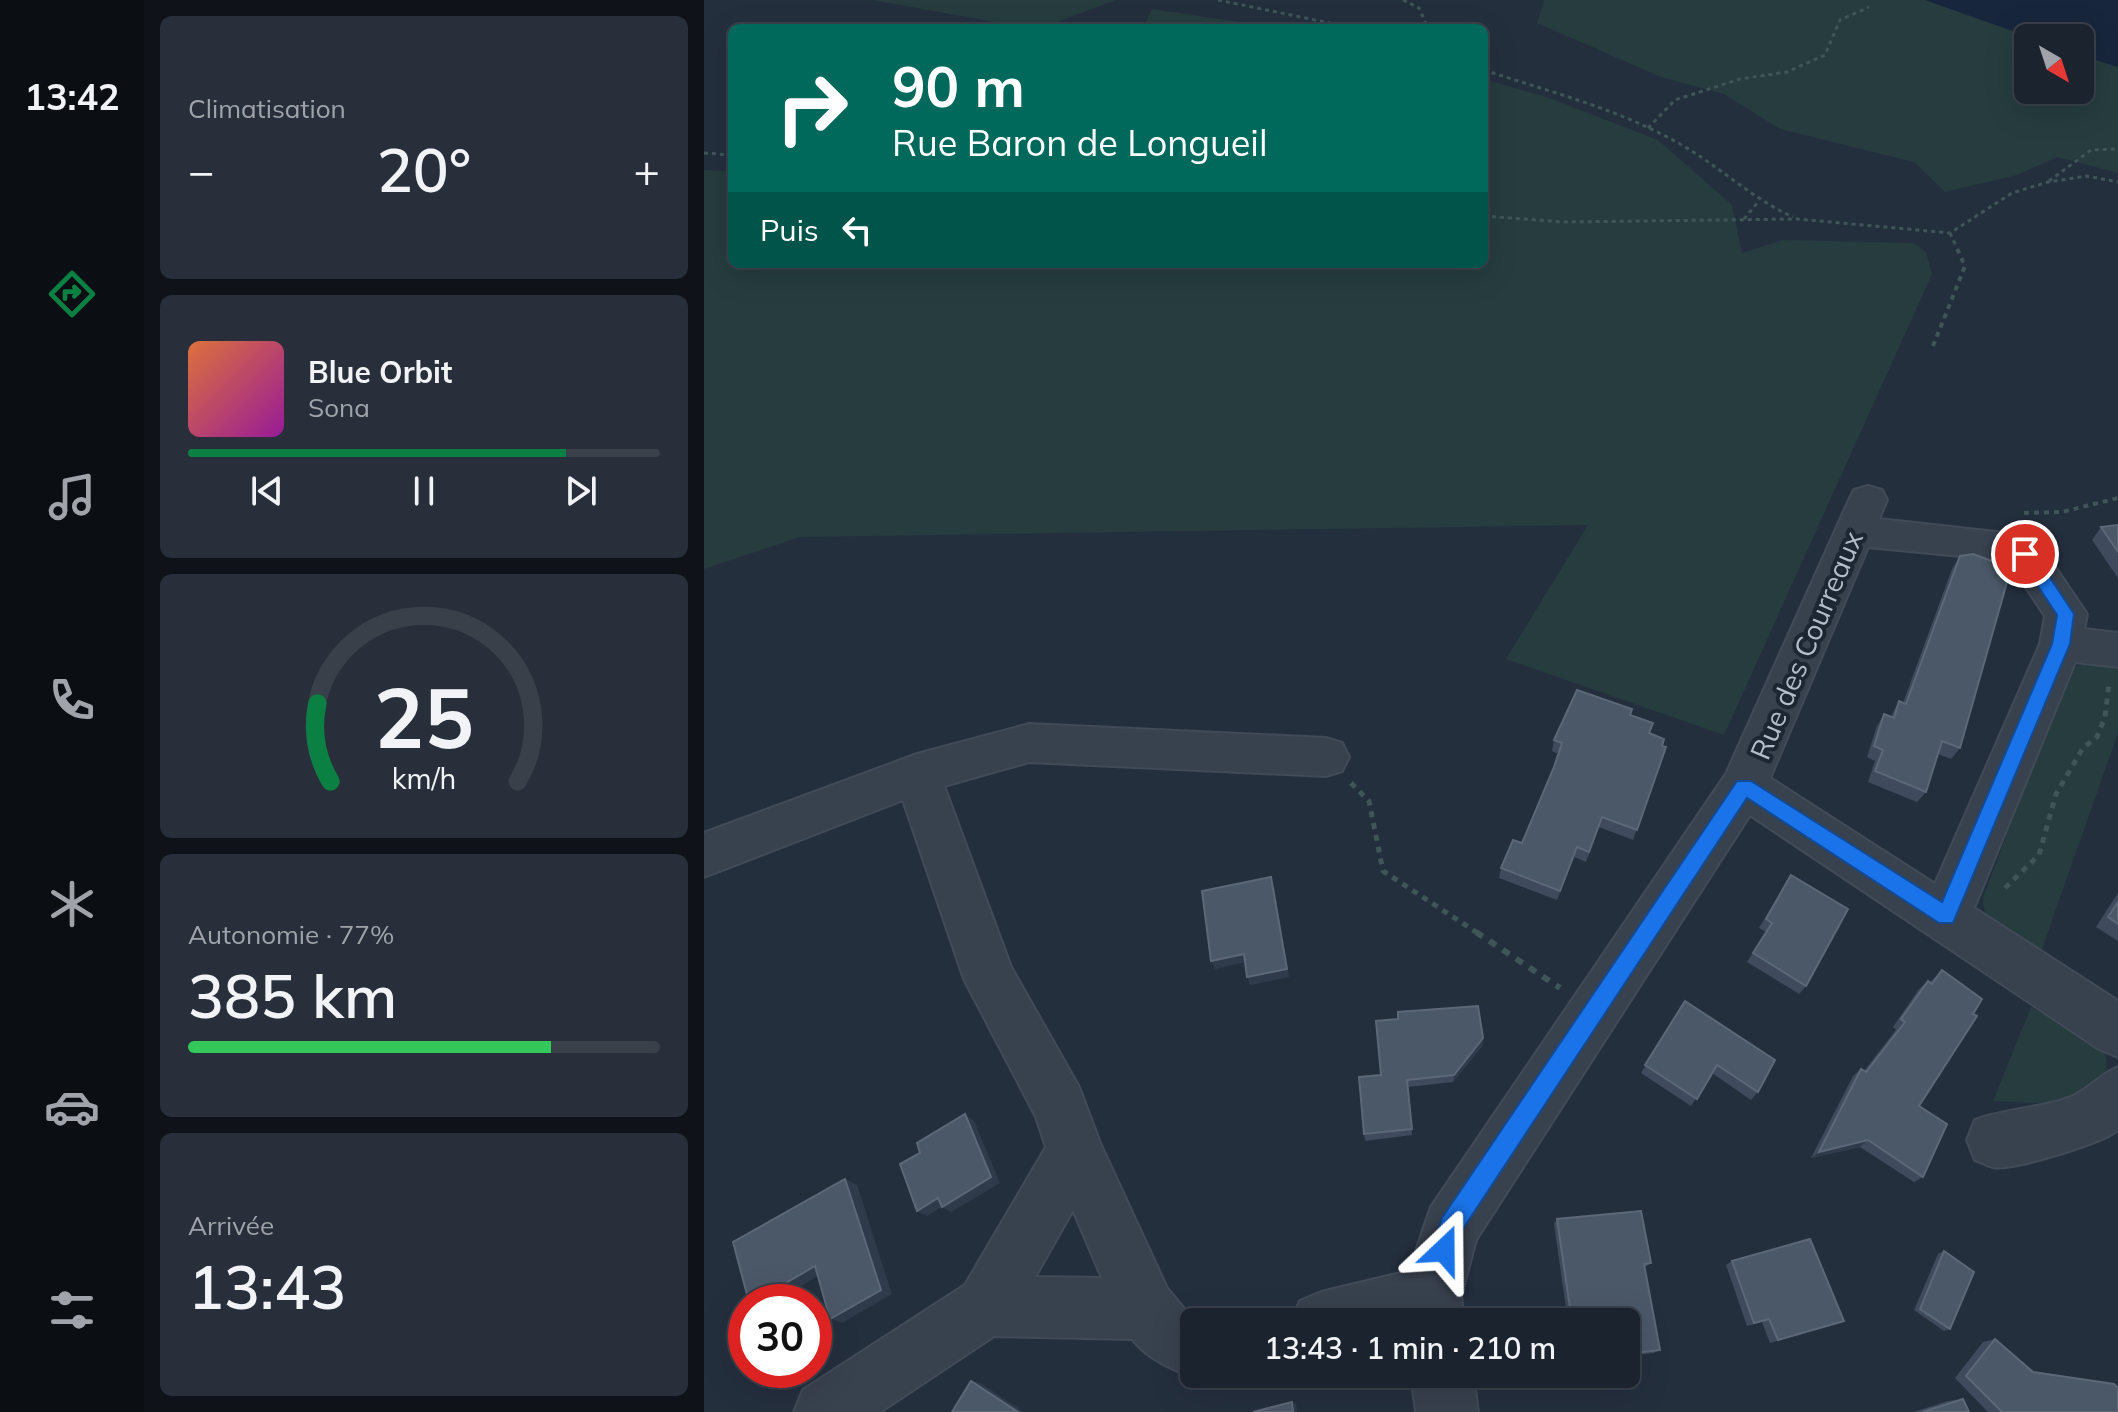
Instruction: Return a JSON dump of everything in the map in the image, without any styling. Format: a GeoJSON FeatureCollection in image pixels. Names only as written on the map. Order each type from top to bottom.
{"type":"FeatureCollection","features":[{"type":"Feature","properties":{"kind":"street","name":"Rue des Courreaux"},"geometry":{"type":"LineString","coordinates":[[1432,1308],[1451,1227],[1744,786],[1862,515],[2009,546],[2025,554],[2066,614],[2061,644]]}},
{"type":"Feature","properties":{"kind":"street"},"geometry":{"type":"LineString","coordinates":[[1946,916],[2061,644],[2114,666]]}},
{"type":"Feature","properties":{"kind":"street"},"geometry":{"type":"LineString","coordinates":[[704,855],[917,774],[1029,743],[1326,757]]}},
{"type":"Feature","properties":{"kind":"street"},"geometry":{"type":"LineString","coordinates":[[917,774],[990,979],[1067,1129],[1146,1309],[1165,1332],[1180,1340]]}},
{"type":"Feature","properties":{"kind":"street"},"geometry":{"type":"LineString","coordinates":[[1744,786],[2118,1031]]}},
{"type":"Feature","properties":{"kind":"street"},"geometry":{"type":"LineString","coordinates":[[1995,1140],[2089,1119],[2118,1094]]}},
{"type":"Feature","properties":{"kind":"street"},"geometry":{"type":"LineString","coordinates":[[825,1412],[986,1306],[1067,1129]]}},
{"type":"Feature","properties":{"kind":"street"},"geometry":{"type":"LineString","coordinates":[[986,1306],[1146,1309]]}},
{"type":"Feature","properties":{"kind":"street"},"geometry":{"type":"LineString","coordinates":[[1444,1388],[1447,1412]]}},
{"type":"Feature","properties":{"kind":"path"},"geometry":{"type":"LineString","coordinates":[[1218,0],[1335,24]]}},
{"type":"Feature","properties":{"kind":"path"},"geometry":{"type":"LineString","coordinates":[[1403,0],[1419,8],[1426,24]]}},
{"type":"Feature","properties":{"kind":"path"},"geometry":{"type":"LineString","coordinates":[[1648,128],[1675,100],[1740,79],[1787,72],[1825,55],[1840,20],[1869,7]]}},
{"type":"Feature","properties":{"kind":"path"},"geometry":{"type":"LineString","coordinates":[[1488,71],[1648,128],[1681,144],[1758,202],[1798,219]]}},
{"type":"Feature","properties":{"kind":"path"},"geometry":{"type":"LineString","coordinates":[[2048,182],[2091,150],[2118,149]]}},
{"type":"Feature","properties":{"kind":"path"},"geometry":{"type":"LineString","coordinates":[[704,153],[728,155]]}},
{"type":"Feature","properties":{"kind":"path"},"geometry":{"type":"LineString","coordinates":[[1488,216],[1564,222],[1798,219],[1950,233],[2012,193],[2048,182],[2087,176],[2118,182]]}},
{"type":"Feature","properties":{"kind":"path"},"geometry":{"type":"LineString","coordinates":[[1743,220],[1758,202]]}},
{"type":"Feature","properties":{"kind":"path"},"geometry":{"type":"LineString","coordinates":[[1933,346],[1965,266],[1950,233]]}},
{"type":"Feature","properties":{"kind":"path"},"geometry":{"type":"LineString","coordinates":[[2022,513],[2062,512],[2118,498]]}},
{"type":"Feature","properties":{"kind":"path"},"geometry":{"type":"LineString","coordinates":[[1946,916],[2002,890],[2023,874],[2039,855],[2056,794],[2083,748],[2097,737],[2105,717],[2114,666]]}},
{"type":"Feature","properties":{"kind":"path"},"geometry":{"type":"LineString","coordinates":[[1326,757],[1369,801],[1383,871],[1594,1011]]}},
{"type":"Feature","properties":{"kind":"green space"},"geometry":{"type":"Polygon","coordinates":[[[872,0],[1116,0],[1052,24],[1006,24],[872,0]]]}},
{"type":"Feature","properties":{"kind":"green space"},"geometry":{"type":"Polygon","coordinates":[[[1544,0],[1925,0],[2014,31],[2014,104],[2094,104],[2094,59],[2118,67],[2118,173],[2057,157],[2017,175],[1945,192],[1914,162],[1780,129],[1724,94],[1661,77],[1537,23],[1544,0]]]}},
{"type":"Feature","properties":{"kind":"green space"},"geometry":{"type":"Polygon","coordinates":[[[1152,9],[1253,24],[1145,24],[1152,9]]]}},
{"type":"Feature","properties":{"kind":"green space"},"geometry":{"type":"Polygon","coordinates":[[[1488,80],[1549,98],[1658,140],[1732,205],[1742,253],[1783,240],[1913,243],[1926,252],[1932,274],[1724,735],[1506,659],[1588,525],[800,537],[704,569],[704,170],[728,171],[728,268],[1488,268],[1488,80]]]}},
{"type":"Feature","properties":{"kind":"green space"},"geometry":{"type":"Polygon","coordinates":[[[2096,662],[2118,669],[2118,733],[2038,960],[1994,927],[1984,909],[1983,898],[2069,668],[2096,662]]]}},
{"type":"Feature","properties":{"kind":"green space"},"geometry":{"type":"Polygon","coordinates":[[[2031,1007],[2098,1045],[2106,1056],[2107,1074],[2080,1105],[1993,1101],[2031,1007]]]}},
{"type":"Feature","properties":{"kind":"water"},"geometry":{"type":"Polygon","coordinates":[[[1925,0],[2118,0],[2118,67],[2094,59],[2094,24],[2014,24],[2014,31],[1925,0]]]}},
{"type":"Feature","properties":{"kind":"building"},"geometry":{"type":"Polygon","coordinates":[[[2118,525],[2118,552],[2101,527],[2118,525]]]}},
{"type":"Feature","properties":{"kind":"building"},"geometry":{"type":"Polygon","coordinates":[[[1973,554],[2011,568],[1960,748],[1942,741],[1926,792],[1875,771],[1883,750],[1874,746],[1884,714],[1894,718],[1899,701],[1906,704],[1960,556],[1973,554]]]}},
{"type":"Feature","properties":{"kind":"building"},"geometry":{"type":"Polygon","coordinates":[[[1577,690],[1632,709],[1630,715],[1653,723],[1649,733],[1664,739],[1662,746],[1666,747],[1637,830],[1602,817],[1589,852],[1577,847],[1560,891],[1501,868],[1513,840],[1522,843],[1562,743],[1554,740],[1577,690]]]}},
{"type":"Feature","properties":{"kind":"building"},"geometry":{"type":"Polygon","coordinates":[[[1791,875],[1848,909],[1806,986],[1753,953],[1772,923],[1766,919],[1791,875]]]}},
{"type":"Feature","properties":{"kind":"building"},"geometry":{"type":"Polygon","coordinates":[[[1271,877],[1287,969],[1247,977],[1244,954],[1211,961],[1202,891],[1271,877]]]}},
{"type":"Feature","properties":{"kind":"building"},"geometry":{"type":"Polygon","coordinates":[[[2118,902],[2118,924],[2108,917],[2118,902]]]}},
{"type":"Feature","properties":{"kind":"building"},"geometry":{"type":"Polygon","coordinates":[[[1942,970],[1982,999],[1973,1014],[1977,1016],[1919,1106],[1947,1124],[1923,1177],[1868,1140],[1819,1152],[1861,1069],[1866,1072],[1905,1022],[1901,1019],[1928,981],[1932,984],[1942,970]]]}},
{"type":"Feature","properties":{"kind":"building"},"geometry":{"type":"Polygon","coordinates":[[[1685,1001],[1775,1060],[1758,1092],[1717,1065],[1697,1099],[1645,1065],[1685,1001]]]}},
{"type":"Feature","properties":{"kind":"building"},"geometry":{"type":"Polygon","coordinates":[[[1478,1006],[1483,1038],[1454,1075],[1407,1080],[1412,1129],[1364,1134],[1359,1077],[1381,1075],[1376,1021],[1398,1019],[1398,1012],[1478,1006]]]}},
{"type":"Feature","properties":{"kind":"building"},"geometry":{"type":"Polygon","coordinates":[[[965,1114],[991,1177],[942,1207],[938,1198],[917,1211],[900,1164],[920,1153],[917,1143],[965,1114]]]}},
{"type":"Feature","properties":{"kind":"building"},"geometry":{"type":"Polygon","coordinates":[[[845,1179],[881,1290],[832,1318],[832,1284],[820,1284],[815,1266],[784,1284],[744,1284],[733,1242],[845,1179]]]}},
{"type":"Feature","properties":{"kind":"building"},"geometry":{"type":"Polygon","coordinates":[[[1641,1211],[1651,1263],[1644,1264],[1660,1350],[1640,1352],[1640,1308],[1570,1308],[1557,1219],[1641,1211]]]}},
{"type":"Feature","properties":{"kind":"building"},"geometry":{"type":"Polygon","coordinates":[[[1810,1239],[1844,1321],[1778,1340],[1769,1319],[1754,1323],[1732,1261],[1810,1239]]]}},
{"type":"Feature","properties":{"kind":"building"},"geometry":{"type":"Polygon","coordinates":[[[1944,1251],[1974,1272],[1950,1329],[1920,1309],[1944,1251]]]}},
{"type":"Feature","properties":{"kind":"building"},"geometry":{"type":"Polygon","coordinates":[[[1995,1339],[2033,1372],[2114,1384],[2118,1388],[2118,1412],[2002,1412],[1966,1376],[1995,1339]]]}},
{"type":"Feature","properties":{"kind":"building"},"geometry":{"type":"Polygon","coordinates":[[[971,1381],[1018,1412],[952,1412],[971,1381]]]}},
{"type":"Feature","properties":{"kind":"building"},"geometry":{"type":"Polygon","coordinates":[[[1963,1399],[1969,1412],[1923,1412],[1963,1399]]]}},
{"type":"Feature","properties":{"kind":"building"},"geometry":{"type":"Polygon","coordinates":[[[1292,1402],[1293,1412],[1253,1412],[1292,1402]]]}},
{"type":"Feature","properties":{"kind":"route"},"geometry":{"type":"LineString","coordinates":[[1444,1250],[1451,1227],[1744,786],[1946,916],[2061,644],[2066,614],[2025,554]]}}]}
